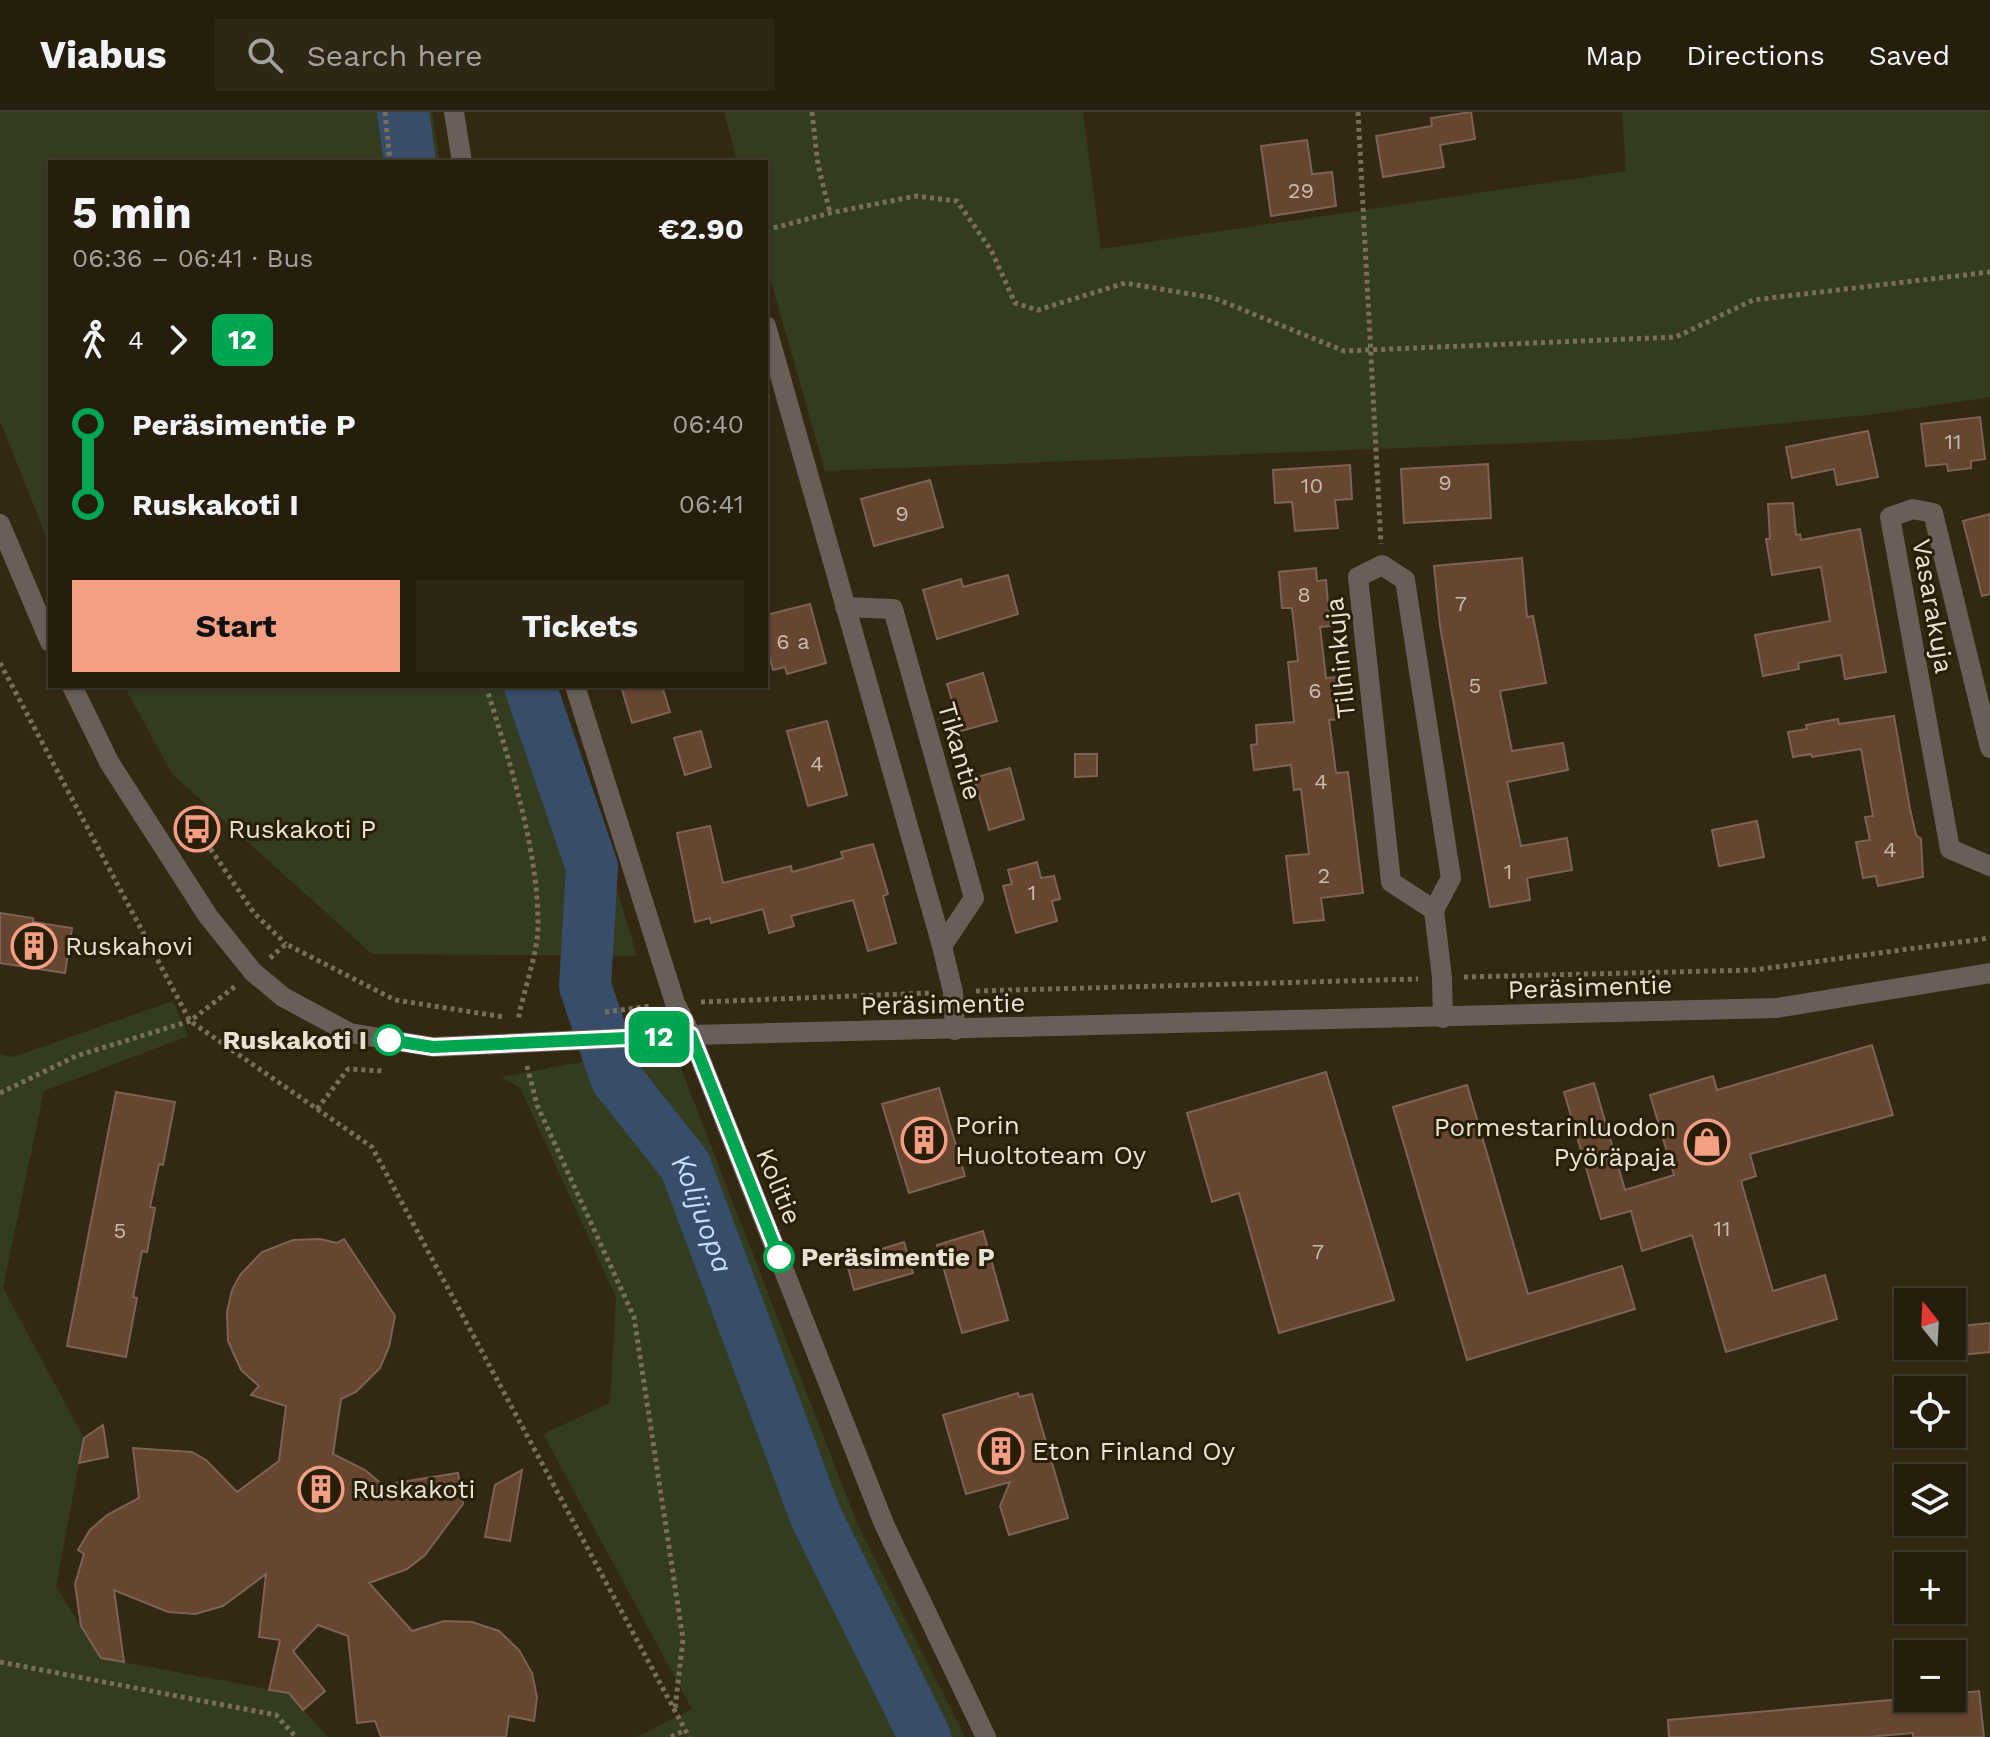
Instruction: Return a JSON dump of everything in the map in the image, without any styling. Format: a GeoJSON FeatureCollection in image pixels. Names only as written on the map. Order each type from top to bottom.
{"type":"FeatureCollection","features":[{"type":"Feature","properties":{"kind":"street"},"geometry":{"type":"LineString","coordinates":[[454,112],[462,160]]}},
{"type":"Feature","properties":{"kind":"street"},"geometry":{"type":"LineString","coordinates":[[768,333],[942,946],[953,992],[955,1030]]}},
{"type":"Feature","properties":{"kind":"street","name":"Vasarakuja"},"geometry":{"type":"LineString","coordinates":[[1990,748],[1933,513],[1913,509],[1890,517],[1950,849],[1990,866]]}},
{"type":"Feature","properties":{"kind":"street"},"geometry":{"type":"LineString","coordinates":[[0,524],[48,637]]}},
{"type":"Feature","properties":{"kind":"street"},"geometry":{"type":"LineString","coordinates":[[1382,565],[1405,580],[1451,878],[1434,910],[1443,1018]]}},
{"type":"Feature","properties":{"kind":"street","name":"Tilhinkuja"},"geometry":{"type":"LineString","coordinates":[[1382,565],[1358,577],[1391,882],[1434,910]]}},
{"type":"Feature","properties":{"kind":"street","name":"Tikantie"},"geometry":{"type":"LineString","coordinates":[[845,607],[893,609],[974,898],[942,946]]}},
{"type":"Feature","properties":{"kind":"street","name":"Peräsimentie"},"geometry":{"type":"LineString","coordinates":[[73,688],[109,762],[208,916],[253,972],[283,997],[350,1033],[433,1047],[691,1035],[1777,1008],[1990,973]]}},
{"type":"Feature","properties":{"kind":"street","name":"Kolitie"},"geometry":{"type":"LineString","coordinates":[[576,688],[675,1003],[691,1035],[884,1524],[986,1737]]}},
{"type":"Feature","properties":{"kind":"path"},"geometry":{"type":"LineString","coordinates":[[385,112],[390,160]]}},
{"type":"Feature","properties":{"kind":"path"},"geometry":{"type":"LineString","coordinates":[[812,112],[818,165],[830,213]]}},
{"type":"Feature","properties":{"kind":"path"},"geometry":{"type":"LineString","coordinates":[[1358,112],[1382,565]]}},
{"type":"Feature","properties":{"kind":"path"},"geometry":{"type":"LineString","coordinates":[[768,229],[916,196],[957,201],[991,250],[1015,303],[1038,310],[1125,283],[1214,298],[1344,351],[1676,337],[1753,300],[1990,272]]}},
{"type":"Feature","properties":{"kind":"path"},"geometry":{"type":"LineString","coordinates":[[0,663],[190,1021],[372,1147],[689,1737]]}},
{"type":"Feature","properties":{"kind":"path"},"geometry":{"type":"LineString","coordinates":[[487,688],[505,747],[532,859],[538,927],[518,1020],[521,1044],[537,1105],[634,1317],[683,1639],[675,1711]]}},
{"type":"Feature","properties":{"kind":"path"},"geometry":{"type":"LineString","coordinates":[[197,829],[254,913],[286,944],[395,1000],[518,1020]]}},
{"type":"Feature","properties":{"kind":"path"},"geometry":{"type":"LineString","coordinates":[[629,1010],[675,1003],[953,992],[1754,970],[1990,938]]}},
{"type":"Feature","properties":{"kind":"path"},"geometry":{"type":"LineString","coordinates":[[0,1093],[76,1056],[190,1021],[286,944]]}},
{"type":"Feature","properties":{"kind":"path"},"geometry":{"type":"LineString","coordinates":[[317,1109],[348,1069],[384,1071]]}},
{"type":"Feature","properties":{"kind":"path"},"geometry":{"type":"LineString","coordinates":[[0,1662],[276,1715],[296,1737]]}},
{"type":"Feature","properties":{"kind":"path"},"geometry":{"type":"LineString","coordinates":[[671,1737],[685,1730]]}},
{"type":"Feature","properties":{"kind":"green space"},"geometry":{"type":"Polygon","coordinates":[[[0,112],[432,112],[440,160],[48,160],[48,541],[0,421],[0,112]]]}},
{"type":"Feature","properties":{"kind":"green space"},"geometry":{"type":"Polygon","coordinates":[[[724,112],[1083,112],[1101,249],[1626,171],[1622,112],[1990,112],[1990,397],[1877,414],[1625,439],[825,471],[768,271],[768,160],[736,160],[724,112]]]}},
{"type":"Feature","properties":{"kind":"green space"},"geometry":{"type":"Polygon","coordinates":[[[125,688],[557,688],[637,956],[372,954],[172,774],[125,688]]]}},
{"type":"Feature","properties":{"kind":"green space"},"geometry":{"type":"Polygon","coordinates":[[[173,1001],[188,1036],[44,1091],[3,1288],[84,1438],[56,1586],[101,1658],[289,1693],[328,1737],[0,1737],[0,1054],[13,1057],[173,1001]]]}},
{"type":"Feature","properties":{"kind":"green space"},"geometry":{"type":"Polygon","coordinates":[[[672,1045],[857,1523],[965,1737],[637,1737],[692,1709],[543,1434],[610,1403],[616,1297],[520,1088],[501,1077],[672,1045]]]}},
{"type":"Feature","properties":{"kind":"building"},"geometry":{"type":"Polygon","coordinates":[[[1471,112],[1475,139],[1440,145],[1444,167],[1383,177],[1376,136],[1432,126],[1431,118],[1471,112]]]}},
{"type":"Feature","properties":{"kind":"building"},"geometry":{"type":"Polygon","coordinates":[[[1307,140],[1312,174],[1332,172],[1336,206],[1271,216],[1261,146],[1307,140]]]}},
{"type":"Feature","properties":{"kind":"building"},"geometry":{"type":"Polygon","coordinates":[[[1980,417],[1985,459],[1971,461],[1971,468],[1948,471],[1947,464],[1926,466],[1921,424],[1980,417]]]}},
{"type":"Feature","properties":{"kind":"building"},"geometry":{"type":"Polygon","coordinates":[[[1868,431],[1878,477],[1837,485],[1834,469],[1792,478],[1786,447],[1868,431]]]}},
{"type":"Feature","properties":{"kind":"building"},"geometry":{"type":"Polygon","coordinates":[[[1488,464],[1491,518],[1404,523],[1401,469],[1488,464]]]}},
{"type":"Feature","properties":{"kind":"building"},"geometry":{"type":"Polygon","coordinates":[[[1350,465],[1352,499],[1335,500],[1338,528],[1295,531],[1292,502],[1275,503],[1273,470],[1350,465]]]}},
{"type":"Feature","properties":{"kind":"building"},"geometry":{"type":"Polygon","coordinates":[[[930,480],[943,527],[874,546],[861,499],[930,480]]]}},
{"type":"Feature","properties":{"kind":"building"},"geometry":{"type":"Polygon","coordinates":[[[1793,503],[1796,535],[1800,534],[1801,540],[1860,529],[1886,672],[1845,679],[1841,655],[1798,663],[1799,669],[1763,676],[1755,635],[1830,621],[1821,567],[1772,575],[1766,539],[1770,539],[1768,504],[1793,503]]]}},
{"type":"Feature","properties":{"kind":"building"},"geometry":{"type":"Polygon","coordinates":[[[1990,514],[1990,594],[1982,596],[1963,521],[1990,514]]]}},
{"type":"Feature","properties":{"kind":"building"},"geometry":{"type":"Polygon","coordinates":[[[1522,558],[1527,617],[1533,616],[1546,683],[1500,691],[1512,751],[1563,743],[1568,770],[1507,782],[1521,846],[1567,838],[1572,870],[1527,878],[1530,900],[1490,907],[1440,626],[1434,566],[1522,558]]]}},
{"type":"Feature","properties":{"kind":"building"},"geometry":{"type":"Polygon","coordinates":[[[1316,568],[1317,581],[1326,580],[1330,626],[1320,627],[1326,678],[1338,677],[1342,719],[1329,720],[1336,773],[1348,772],[1363,893],[1321,898],[1324,920],[1294,923],[1286,856],[1309,854],[1301,789],[1294,790],[1291,765],[1254,770],[1251,745],[1257,744],[1256,725],[1294,722],[1288,662],[1298,661],[1292,608],[1282,608],[1279,572],[1316,568]]]}},
{"type":"Feature","properties":{"kind":"building"},"geometry":{"type":"Polygon","coordinates":[[[1008,575],[1018,614],[937,639],[923,590],[961,579],[963,587],[1008,575]]]}},
{"type":"Feature","properties":{"kind":"building"},"geometry":{"type":"Polygon","coordinates":[[[810,604],[826,663],[787,674],[785,667],[773,670],[768,651],[768,614],[810,604]]]}},
{"type":"Feature","properties":{"kind":"building"},"geometry":{"type":"Polygon","coordinates":[[[983,673],[997,721],[961,731],[947,684],[983,673]]]}},
{"type":"Feature","properties":{"kind":"building"},"geometry":{"type":"Polygon","coordinates":[[[622,688],[663,688],[670,712],[632,723],[622,688]]]}},
{"type":"Feature","properties":{"kind":"building"},"geometry":{"type":"Polygon","coordinates":[[[1894,716],[1910,809],[1916,835],[1921,839],[1923,877],[1878,886],[1876,876],[1863,878],[1856,842],[1870,840],[1865,817],[1873,816],[1861,749],[1793,757],[1788,732],[1838,719],[1839,724],[1894,716]]]}},
{"type":"Feature","properties":{"kind":"building"},"geometry":{"type":"Polygon","coordinates":[[[827,721],[847,795],[808,806],[787,731],[827,721]]]}},
{"type":"Feature","properties":{"kind":"building"},"geometry":{"type":"Polygon","coordinates":[[[701,731],[711,767],[685,775],[674,738],[701,731]]]}},
{"type":"Feature","properties":{"kind":"building"},"geometry":{"type":"Polygon","coordinates":[[[1075,754],[1097,754],[1097,776],[1075,777],[1075,754]]]}},
{"type":"Feature","properties":{"kind":"building"},"geometry":{"type":"Polygon","coordinates":[[[1010,768],[1024,819],[989,830],[974,778],[1010,768]]]}},
{"type":"Feature","properties":{"kind":"building"},"geometry":{"type":"Polygon","coordinates":[[[1757,821],[1764,857],[1719,866],[1712,830],[1757,821]]]}},
{"type":"Feature","properties":{"kind":"building"},"geometry":{"type":"Polygon","coordinates":[[[710,826],[723,883],[791,866],[792,872],[843,858],[841,852],[873,844],[888,894],[883,896],[896,943],[868,951],[853,900],[791,916],[794,926],[769,933],[763,909],[711,923],[710,918],[695,922],[677,833],[710,826]]]}},
{"type":"Feature","properties":{"kind":"building"},"geometry":{"type":"Polygon","coordinates":[[[1037,862],[1041,878],[1054,876],[1060,899],[1052,901],[1057,921],[1016,933],[1003,886],[1012,884],[1008,870],[1037,862]]]}},
{"type":"Feature","properties":{"kind":"building","name":"Ruskahovi"},"geometry":{"type":"Polygon","coordinates":[[[0,913],[72,928],[65,973],[0,963],[0,913]]]}},
{"type":"Feature","properties":{"kind":"building"},"geometry":{"type":"Polygon","coordinates":[[[1872,1045],[1893,1115],[1750,1154],[1756,1176],[1741,1181],[1773,1291],[1825,1275],[1837,1319],[1726,1352],[1692,1235],[1642,1251],[1631,1211],[1601,1219],[1564,1092],[1594,1083],[1625,1190],[1674,1175],[1650,1095],[1713,1076],[1717,1090],[1872,1045]]]}},
{"type":"Feature","properties":{"kind":"building"},"geometry":{"type":"Polygon","coordinates":[[[1326,1072],[1394,1300],[1279,1333],[1239,1193],[1212,1202],[1187,1113],[1326,1072]]]}},
{"type":"Feature","properties":{"kind":"building"},"geometry":{"type":"Polygon","coordinates":[[[1467,1085],[1528,1294],[1622,1266],[1635,1309],[1467,1360],[1393,1107],[1467,1085]]]}},
{"type":"Feature","properties":{"kind":"building","name":"Porin Huoltoteam Oy"},"geometry":{"type":"Polygon","coordinates":[[[939,1088],[965,1176],[909,1193],[882,1104],[939,1088]]]}},
{"type":"Feature","properties":{"kind":"building"},"geometry":{"type":"Polygon","coordinates":[[[116,1092],[175,1102],[163,1165],[159,1164],[150,1207],[155,1208],[147,1252],[142,1251],[133,1297],[137,1298],[126,1357],[67,1346],[116,1092]]]}},
{"type":"Feature","properties":{"kind":"building"},"geometry":{"type":"Polygon","coordinates":[[[983,1231],[1008,1320],[962,1333],[937,1245],[983,1231]]]}},
{"type":"Feature","properties":{"kind":"building","name":"Ruskakoti"},"geometry":{"type":"Polygon","coordinates":[[[320,1239],[337,1243],[344,1239],[395,1316],[389,1347],[380,1368],[356,1392],[341,1399],[333,1454],[365,1470],[383,1485],[458,1473],[463,1504],[425,1555],[407,1569],[369,1583],[412,1631],[444,1621],[472,1622],[499,1631],[519,1650],[532,1673],[537,1697],[534,1721],[509,1716],[506,1737],[381,1737],[375,1721],[357,1723],[348,1636],[318,1625],[293,1651],[325,1691],[303,1710],[289,1693],[269,1690],[280,1640],[259,1637],[266,1574],[223,1606],[195,1614],[168,1612],[114,1590],[124,1662],[101,1658],[81,1626],[75,1584],[84,1554],[78,1550],[90,1530],[107,1515],[139,1498],[133,1448],[192,1452],[206,1460],[237,1492],[279,1461],[286,1406],[251,1395],[259,1386],[241,1370],[228,1341],[227,1312],[232,1290],[240,1275],[262,1252],[293,1240],[320,1239]]]}},
{"type":"Feature","properties":{"kind":"building"},"geometry":{"type":"Polygon","coordinates":[[[904,1242],[913,1273],[854,1290],[846,1260],[904,1242]]]}},
{"type":"Feature","properties":{"kind":"building"},"geometry":{"type":"Polygon","coordinates":[[[1990,1323],[1990,1352],[1966,1355],[1966,1326],[1990,1323]]]}},
{"type":"Feature","properties":{"kind":"building","name":"Eton Finland Oy"},"geometry":{"type":"Polygon","coordinates":[[[1018,1393],[1019,1397],[1032,1394],[1068,1518],[1009,1535],[1000,1506],[1010,1482],[966,1494],[943,1415],[1018,1393]]]}},
{"type":"Feature","properties":{"kind":"building"},"geometry":{"type":"Polygon","coordinates":[[[103,1425],[108,1457],[79,1463],[84,1438],[103,1425]]]}},
{"type":"Feature","properties":{"kind":"building"},"geometry":{"type":"Polygon","coordinates":[[[522,1470],[510,1541],[485,1537],[495,1485],[522,1470]]]}},
{"type":"Feature","properties":{"kind":"building"},"geometry":{"type":"Polygon","coordinates":[[[1979,1691],[1984,1737],[1913,1737],[1913,1733],[1868,1737],[1669,1737],[1668,1720],[1894,1700],[1894,1712],[1966,1712],[1966,1692],[1979,1691]]]}},
{"type":"Feature","properties":{"kind":"waterway","name":"Kolijuopa"},"geometry":{"type":"LineString","coordinates":[[403,112],[410,160]]}},
{"type":"Feature","properties":{"kind":"waterway","name":"Kolijuopa"},"geometry":{"type":"LineString","coordinates":[[531,688],[592,867],[585,986],[616,1078],[685,1165],[816,1517],[925,1737]]}},
{"type":"Feature","properties":{"kind":"bus line","name":"12"},"geometry":{"type":"LineString","coordinates":[[389,1040],[433,1047],[691,1035],[779,1257]]}},
{"type":"Feature","properties":{"kind":"place","name":"Ruskakoti P"},"geometry":{"type":"Point","coordinates":[197,829]}},
{"type":"Feature","properties":{"kind":"place","name":"Ruskahovi"},"geometry":{"type":"Point","coordinates":[34,946]}},
{"type":"Feature","properties":{"kind":"place","name":"Ruskakoti I"},"geometry":{"type":"Point","coordinates":[389,1040]}},
{"type":"Feature","properties":{"kind":"place","name":"Porin Huoltoteam Oy"},"geometry":{"type":"Point","coordinates":[924,1140]}},
{"type":"Feature","properties":{"kind":"place","name":"Pormestarinluodon Pyöräpaja"},"geometry":{"type":"Point","coordinates":[1707,1142]}},
{"type":"Feature","properties":{"kind":"place","name":"Peräsimentie P"},"geometry":{"type":"Point","coordinates":[779,1257]}},
{"type":"Feature","properties":{"kind":"place","name":"Eton Finland Oy"},"geometry":{"type":"Point","coordinates":[1001,1451]}},
{"type":"Feature","properties":{"kind":"place","name":"Ruskakoti"},"geometry":{"type":"Point","coordinates":[321,1489]}}]}
